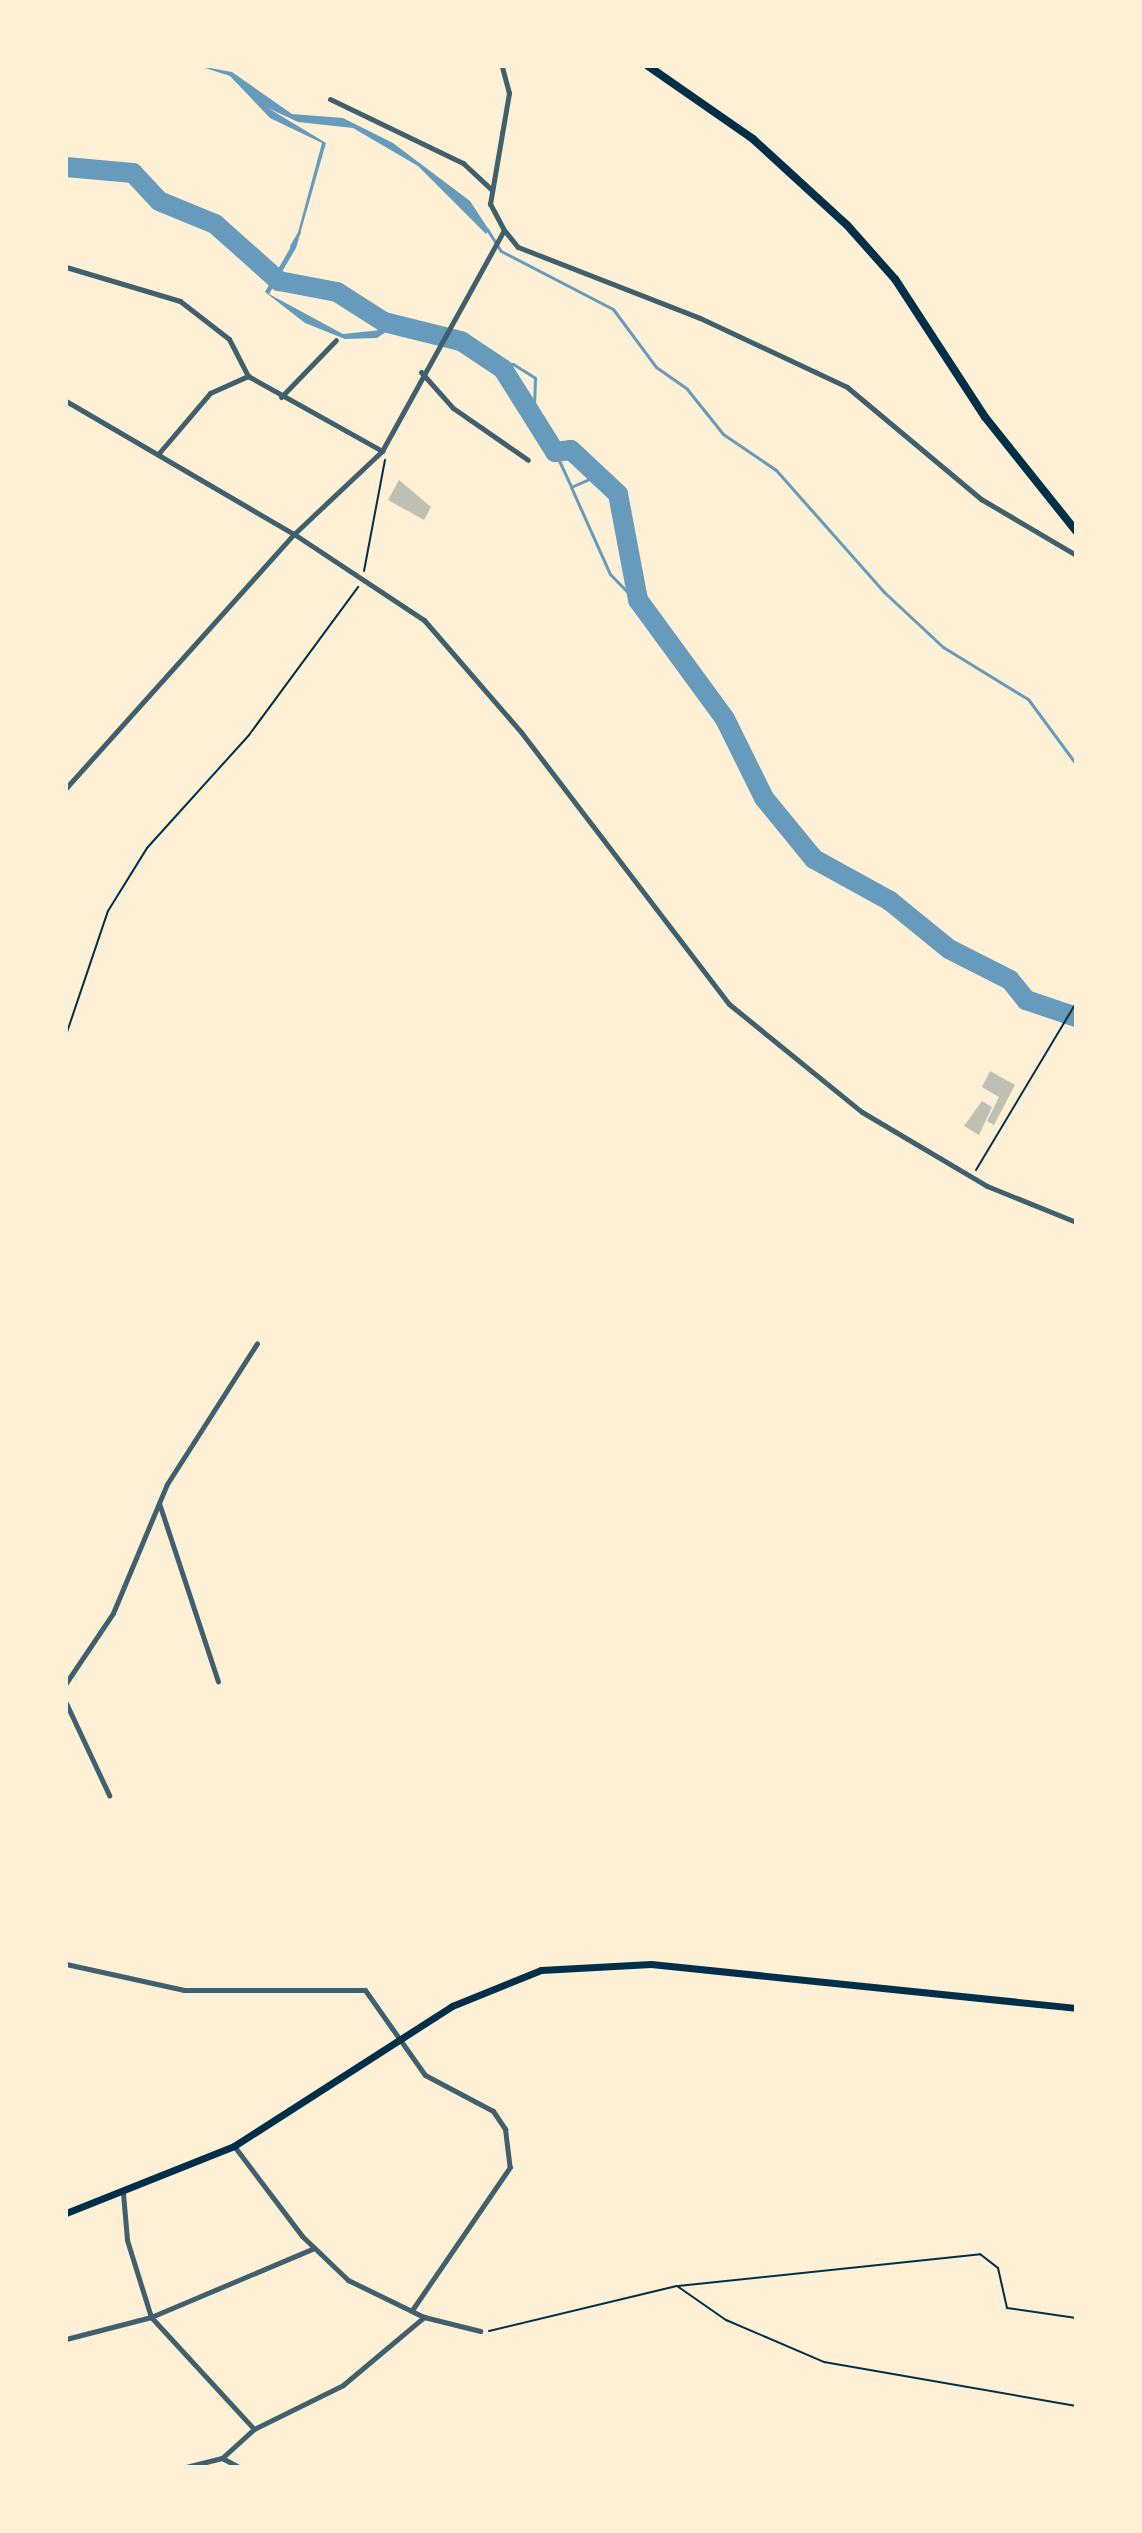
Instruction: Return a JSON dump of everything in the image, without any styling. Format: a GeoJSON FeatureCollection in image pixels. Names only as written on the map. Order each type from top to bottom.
{"type":"FeatureCollection","features":[{"type":"Feature","properties":{"kind":"main road"},"geometry":{"type":"LineString","coordinates":[[648,66],[743,131],[847,225],[907,295],[985,417],[1076,531]]}},
{"type":"Feature","properties":{"kind":"main road"},"geometry":{"type":"LineString","coordinates":[[66,2213],[123,2193],[234,2146],[402,2037],[487,1987],[556,1967],[651,1964],[1076,2008]]}},
{"type":"Feature","properties":{"kind":"street"},"geometry":{"type":"LineString","coordinates":[[503,67],[509,93],[491,189],[504,230],[518,247],[700,318],[847,387],[981,499],[1076,555]]}},
{"type":"Feature","properties":{"kind":"street"},"geometry":{"type":"LineString","coordinates":[[330,99],[463,163],[491,189]]}},
{"type":"Feature","properties":{"kind":"street"},"geometry":{"type":"LineString","coordinates":[[66,788],[294,534],[382,451],[421,372],[496,236],[504,230]]}},
{"type":"Feature","properties":{"kind":"street"},"geometry":{"type":"LineString","coordinates":[[66,267],[180,301],[229,339],[248,376],[382,451]]}},
{"type":"Feature","properties":{"kind":"street"},"geometry":{"type":"LineString","coordinates":[[281,397],[336,340]]}},
{"type":"Feature","properties":{"kind":"street"},"geometry":{"type":"LineString","coordinates":[[421,372],[453,408],[528,460]]}},
{"type":"Feature","properties":{"kind":"street"},"geometry":{"type":"LineString","coordinates":[[159,453],[210,393],[248,376]]}},
{"type":"Feature","properties":{"kind":"street"},"geometry":{"type":"LineString","coordinates":[[66,401],[294,534],[424,620],[460,656],[729,1004],[862,1112],[972,1178],[1076,1222]]}},
{"type":"Feature","properties":{"kind":"street"},"geometry":{"type":"LineString","coordinates":[[66,1683],[113,1613],[158,1502],[257,1343]]}},
{"type":"Feature","properties":{"kind":"street"},"geometry":{"type":"LineString","coordinates":[[158,1502],[218,1681]]}},
{"type":"Feature","properties":{"kind":"street"},"geometry":{"type":"LineString","coordinates":[[66,1703],[109,1795]]}},
{"type":"Feature","properties":{"kind":"street"},"geometry":{"type":"LineString","coordinates":[[66,1964],[184,1990],[355,1987],[375,1998],[425,2075],[493,2111],[510,2158],[478,2221],[412,2310]]}},
{"type":"Feature","properties":{"kind":"street"},"geometry":{"type":"LineString","coordinates":[[234,2146],[314,2248],[360,2288],[424,2317],[480,2331]]}},
{"type":"Feature","properties":{"kind":"street"},"geometry":{"type":"LineString","coordinates":[[123,2193],[127,2240],[151,2317],[254,2429]]}},
{"type":"Feature","properties":{"kind":"street"},"geometry":{"type":"LineString","coordinates":[[66,2339],[151,2317],[265,2275],[314,2248]]}},
{"type":"Feature","properties":{"kind":"street"},"geometry":{"type":"LineString","coordinates":[[186,2467],[222,2458],[254,2429],[343,2385],[424,2317]]}},
{"type":"Feature","properties":{"kind":"street"},"geometry":{"type":"LineString","coordinates":[[222,2458],[239,2467]]}},
{"type":"Feature","properties":{"kind":"path"},"geometry":{"type":"LineString","coordinates":[[66,1035],[108,911],[147,848],[249,735],[362,581],[387,465],[382,451]]}},
{"type":"Feature","properties":{"kind":"path"},"geometry":{"type":"LineString","coordinates":[[972,1178],[1071,1001],[1076,1003]]}},
{"type":"Feature","properties":{"kind":"path"},"geometry":{"type":"LineString","coordinates":[[480,2331],[677,2286],[980,2254],[998,2268],[1007,2308],[1076,2318]]}},
{"type":"Feature","properties":{"kind":"path"},"geometry":{"type":"LineString","coordinates":[[677,2286],[726,2320],[824,2362],[1076,2406]]}},
{"type":"Feature","properties":{"kind":"water"},"geometry":{"type":"Polygon","coordinates":[[[199,66],[232,72],[292,114],[343,118],[393,143],[470,201],[489,230],[486,234],[418,166],[353,128],[298,122],[268,108],[326,143],[296,248],[269,294],[343,334],[390,329],[377,338],[345,339],[305,323],[265,292],[297,236],[322,143],[270,118],[230,76],[199,66]]]}},
{"type":"Feature","properties":{"kind":"building"},"geometry":{"type":"Polygon","coordinates":[[[399,480],[431,507],[424,520],[388,500],[399,480]]]}},
{"type":"Feature","properties":{"kind":"building"},"geometry":{"type":"Polygon","coordinates":[[[990,1071],[1015,1085],[994,1125],[987,1121],[999,1097],[982,1087],[990,1071]]]}},
{"type":"Feature","properties":{"kind":"building"},"geometry":{"type":"Polygon","coordinates":[[[982,1101],[992,1107],[979,1135],[964,1126],[982,1101]]]}},
{"type":"Feature","properties":{"kind":"waterway"},"geometry":{"type":"LineString","coordinates":[[66,167],[133,173],[159,201],[215,224],[279,281],[337,292],[384,322],[461,341],[503,369],[555,452],[571,450],[618,494],[638,600],[725,719],[764,798],[814,859],[890,901],[949,949],[1010,980],[1026,1000],[1076,1017]]}},
{"type":"Feature","properties":{"kind":"waterway"},"geometry":{"type":"LineString","coordinates":[[487,229],[501,251],[613,309],[656,367],[687,389],[723,434],[776,470],[884,592],[943,647],[1028,699],[1076,764]]}},
{"type":"Feature","properties":{"kind":"waterway"},"geometry":{"type":"LineString","coordinates":[[291,246],[299,232]]}},
{"type":"Feature","properties":{"kind":"waterway"},"geometry":{"type":"LineString","coordinates":[[496,364],[513,364],[535,378],[534,410]]}},
{"type":"Feature","properties":{"kind":"waterway"},"geometry":{"type":"LineString","coordinates":[[555,452],[571,487],[598,475]]}},
{"type":"Feature","properties":{"kind":"waterway"},"geometry":{"type":"LineString","coordinates":[[571,487],[610,574],[647,612]]}}]}
